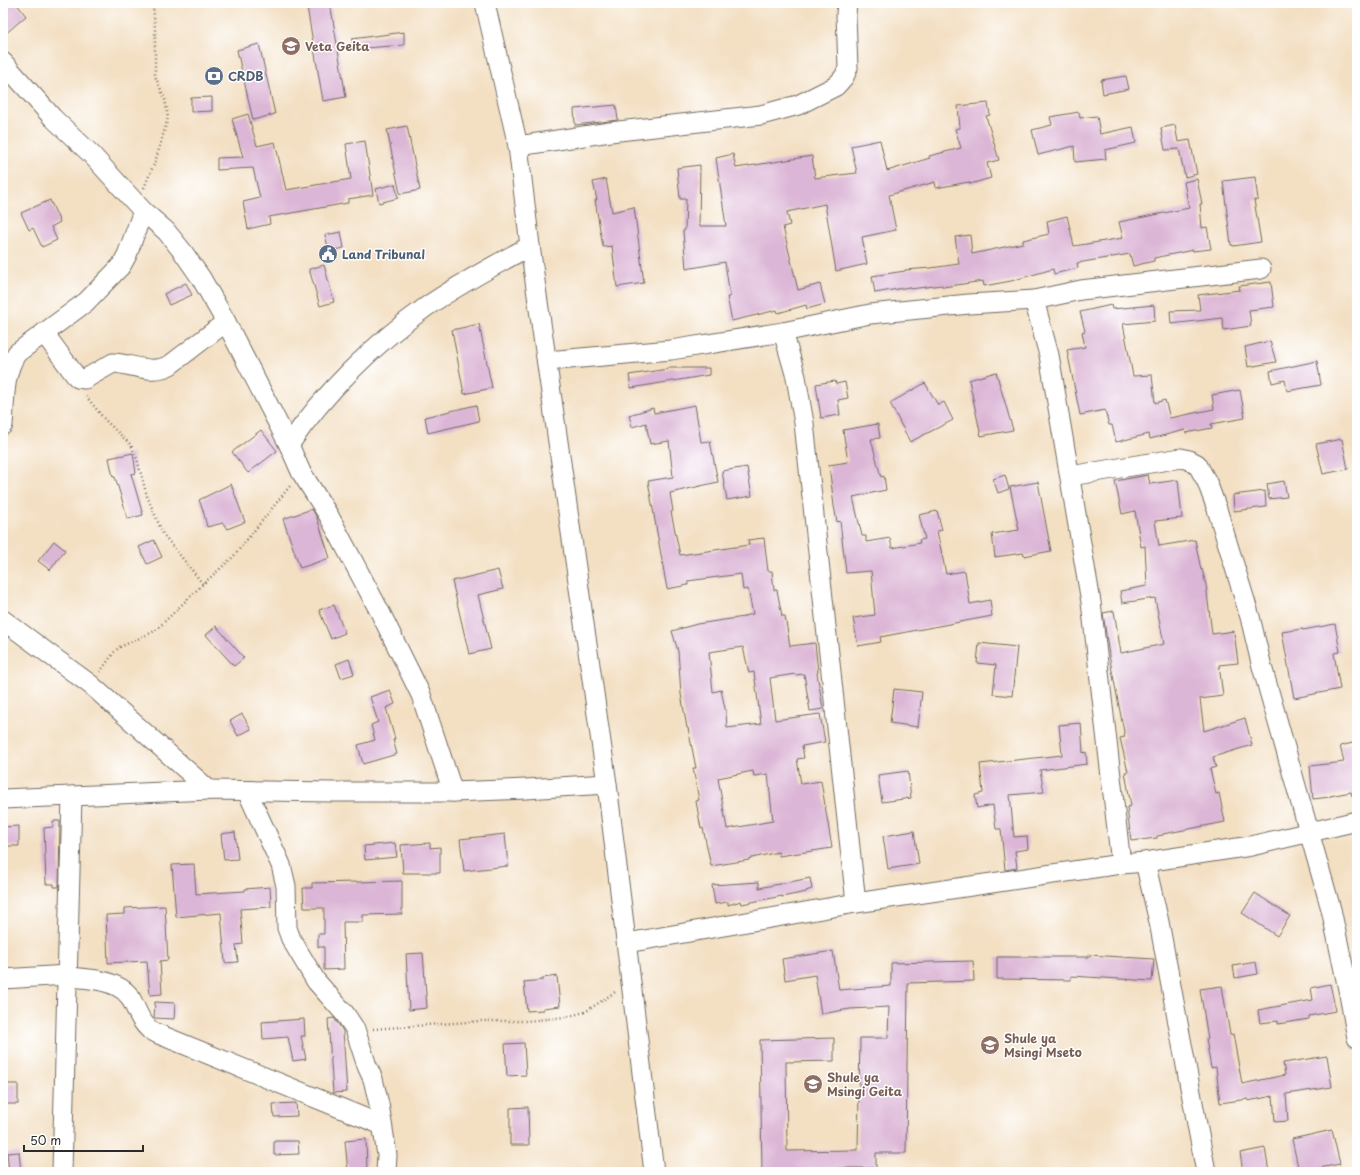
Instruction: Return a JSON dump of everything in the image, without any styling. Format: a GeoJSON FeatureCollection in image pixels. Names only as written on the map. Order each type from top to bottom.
{"type":"FeatureCollection","features":[{"type":"Feature","properties":{"kind":"street"},"geometry":{"type":"LineString","coordinates":[[485,3],[518,146],[546,361],[607,784],[654,1172]]}},
{"type":"Feature","properties":{"kind":"street"},"geometry":{"type":"LineString","coordinates":[[518,146],[610,132],[761,115],[798,105],[836,86],[844,77],[848,68],[847,3]]}},
{"type":"Feature","properties":{"kind":"street"},"geometry":{"type":"LineString","coordinates":[[3,62],[53,118],[91,154],[140,207],[166,231],[201,278],[226,322],[289,445],[301,472],[329,516],[380,612],[421,695],[453,792]]}},
{"type":"Feature","properties":{"kind":"street"},"geometry":{"type":"LineString","coordinates":[[3,425],[7,375],[12,360],[17,353],[86,302],[121,266],[127,255],[140,207]]}},
{"type":"Feature","properties":{"kind":"street"},"geometry":{"type":"LineString","coordinates":[[289,445],[321,402],[375,347],[426,307],[484,270],[530,246]]}},
{"type":"Feature","properties":{"kind":"street"},"geometry":{"type":"LineString","coordinates":[[546,361],[671,350],[783,332],[870,314],[969,304],[1034,300],[1081,290],[1261,269]]}},
{"type":"Feature","properties":{"kind":"street"},"geometry":{"type":"LineString","coordinates":[[1034,300],[1049,355],[1091,602],[1121,864]]}},
{"type":"Feature","properties":{"kind":"street"},"geometry":{"type":"LineString","coordinates":[[44,333],[75,375],[78,378],[85,379],[113,363],[148,370],[164,369],[226,322]]}},
{"type":"Feature","properties":{"kind":"street"},"geometry":{"type":"LineString","coordinates":[[783,332],[796,377],[804,423],[856,903]]}},
{"type":"Feature","properties":{"kind":"street"},"geometry":{"type":"LineString","coordinates":[[1070,476],[1181,458],[1197,464],[1207,482],[1217,509],[1250,618],[1331,909],[1350,994],[1357,1038]]}},
{"type":"Feature","properties":{"kind":"street"},"geometry":{"type":"LineString","coordinates":[[3,620],[91,685],[209,790]]}},
{"type":"Feature","properties":{"kind":"street"},"geometry":{"type":"LineString","coordinates":[[3,799],[209,790],[453,792],[526,790],[607,784]]}},
{"type":"Feature","properties":{"kind":"street"},"geometry":{"type":"LineString","coordinates":[[247,791],[281,865],[286,886],[287,928],[291,939],[316,980],[345,1014],[355,1029],[367,1066],[373,1079],[379,1104],[386,1155],[386,1172]]}},
{"type":"Feature","properties":{"kind":"street"},"geometry":{"type":"LineString","coordinates":[[62,1172],[72,796]]}},
{"type":"Feature","properties":{"kind":"street"},"geometry":{"type":"LineString","coordinates":[[627,943],[856,903],[1251,846],[1357,821]]}},
{"type":"Feature","properties":{"kind":"street"},"geometry":{"type":"LineString","coordinates":[[1145,862],[1159,922],[1206,1172]]}},
{"type":"Feature","properties":{"kind":"street"},"geometry":{"type":"LineString","coordinates":[[3,979],[67,976],[102,981],[121,989],[129,996],[143,1023],[151,1031],[382,1125]]}},
{"type":"Feature","properties":{"kind":"path"},"geometry":{"type":"LineString","coordinates":[[140,207],[168,118],[165,99],[155,76],[155,29],[153,3]]}},
{"type":"Feature","properties":{"kind":"path"},"geometry":{"type":"LineString","coordinates":[[78,378],[89,401],[115,431],[131,445],[137,459],[147,496],[163,534],[203,584]]}},
{"type":"Feature","properties":{"kind":"path"},"geometry":{"type":"LineString","coordinates":[[91,685],[115,651],[120,647],[155,631],[233,557],[301,472]]}},
{"type":"Feature","properties":{"kind":"path"},"geometry":{"type":"LineString","coordinates":[[355,1029],[409,1027],[481,1021],[527,1021],[565,1017],[585,1012],[631,982]]}},
{"type":"Feature","properties":{"kind":"building"},"geometry":{"type":"Polygon","coordinates":[[[3,3],[16,3],[26,16],[3,36],[3,3]]]}},
{"type":"Feature","properties":{"kind":"building"},"geometry":{"type":"Polygon","coordinates":[[[330,3],[346,97],[323,101],[307,7],[330,3]]]}},
{"type":"Feature","properties":{"kind":"building"},"geometry":{"type":"Polygon","coordinates":[[[404,32],[404,45],[353,49],[352,39],[404,32]]]}},
{"type":"Feature","properties":{"kind":"building"},"geometry":{"type":"Polygon","coordinates":[[[259,44],[275,114],[253,120],[237,50],[259,44]]]}},
{"type":"Feature","properties":{"kind":"building"},"geometry":{"type":"Polygon","coordinates":[[[1126,76],[1129,89],[1103,94],[1101,80],[1126,76]]]}},
{"type":"Feature","properties":{"kind":"building"},"geometry":{"type":"Polygon","coordinates":[[[212,97],[212,111],[191,112],[191,98],[212,97]]]}},
{"type":"Feature","properties":{"kind":"building"},"geometry":{"type":"Polygon","coordinates":[[[988,103],[990,115],[986,116],[999,160],[987,163],[991,178],[970,184],[969,182],[936,188],[935,182],[889,195],[896,230],[862,237],[867,264],[836,271],[825,204],[787,212],[790,225],[783,227],[798,290],[820,284],[825,304],[807,309],[806,305],[778,313],[777,310],[732,321],[727,297],[730,297],[725,262],[686,269],[683,231],[685,230],[686,199],[680,199],[677,168],[700,165],[699,226],[726,226],[716,158],[733,154],[736,168],[812,156],[815,178],[857,173],[851,146],[880,140],[887,171],[930,158],[929,156],[961,148],[955,129],[960,128],[958,106],[988,103]]]}},
{"type":"Feature","properties":{"kind":"building"},"geometry":{"type":"Polygon","coordinates":[[[616,105],[618,120],[575,125],[574,109],[616,105]]]}},
{"type":"Feature","properties":{"kind":"building"},"geometry":{"type":"Polygon","coordinates":[[[1079,112],[1080,118],[1097,116],[1100,134],[1133,127],[1136,143],[1105,150],[1106,159],[1075,162],[1074,146],[1038,155],[1032,130],[1052,125],[1050,117],[1079,112]]]}},
{"type":"Feature","properties":{"kind":"building"},"geometry":{"type":"Polygon","coordinates":[[[248,114],[257,146],[275,142],[286,190],[351,179],[346,144],[365,141],[373,195],[348,199],[348,203],[269,217],[270,224],[248,229],[243,202],[260,198],[253,168],[217,170],[217,158],[243,157],[232,119],[248,114]]]}},
{"type":"Feature","properties":{"kind":"building"},"geometry":{"type":"Polygon","coordinates":[[[1175,125],[1178,142],[1190,140],[1197,174],[1185,177],[1179,149],[1165,150],[1161,128],[1175,125]]]}},
{"type":"Feature","properties":{"kind":"building"},"geometry":{"type":"Polygon","coordinates":[[[407,126],[420,190],[400,194],[387,130],[407,126]]]}},
{"type":"Feature","properties":{"kind":"building"},"geometry":{"type":"Polygon","coordinates":[[[1255,177],[1258,200],[1254,200],[1261,242],[1233,246],[1231,245],[1223,181],[1255,177]]]}},
{"type":"Feature","properties":{"kind":"building"},"geometry":{"type":"Polygon","coordinates":[[[606,179],[612,212],[634,207],[644,283],[617,287],[612,246],[603,247],[595,200],[597,200],[593,182],[606,179]]]}},
{"type":"Feature","properties":{"kind":"building"},"geometry":{"type":"Polygon","coordinates":[[[1197,179],[1202,204],[1200,204],[1202,228],[1207,227],[1211,249],[1193,250],[1154,258],[1154,261],[1133,266],[1130,254],[1077,263],[1078,268],[1054,274],[1053,269],[1011,281],[984,286],[983,281],[943,287],[942,285],[910,289],[909,287],[875,293],[872,276],[905,270],[959,264],[955,237],[970,235],[972,254],[1023,243],[1023,240],[1049,234],[1047,221],[1067,216],[1074,246],[1123,238],[1119,222],[1189,208],[1184,182],[1197,179]]]}},
{"type":"Feature","properties":{"kind":"building"},"geometry":{"type":"Polygon","coordinates":[[[395,184],[398,198],[379,203],[376,189],[395,184]]]}},
{"type":"Feature","properties":{"kind":"building"},"geometry":{"type":"Polygon","coordinates":[[[50,200],[60,222],[51,227],[57,240],[42,247],[33,228],[29,230],[21,213],[50,200]]]}},
{"type":"Feature","properties":{"kind":"building"},"geometry":{"type":"Polygon","coordinates":[[[341,232],[344,248],[329,251],[325,235],[341,232]]]}},
{"type":"Feature","properties":{"kind":"building"},"geometry":{"type":"Polygon","coordinates":[[[324,265],[334,302],[320,306],[309,269],[324,265]]]}},
{"type":"Feature","properties":{"kind":"building"},"geometry":{"type":"Polygon","coordinates":[[[1271,282],[1274,307],[1249,310],[1251,326],[1224,330],[1222,318],[1171,324],[1170,311],[1200,310],[1198,295],[1240,290],[1239,286],[1271,282]]]}},
{"type":"Feature","properties":{"kind":"building"},"geometry":{"type":"Polygon","coordinates":[[[186,283],[192,295],[169,305],[164,294],[186,283]]]}},
{"type":"Feature","properties":{"kind":"building"},"geometry":{"type":"Polygon","coordinates":[[[1111,305],[1112,309],[1154,305],[1155,321],[1123,324],[1133,376],[1152,375],[1155,403],[1165,400],[1170,418],[1214,409],[1212,395],[1240,390],[1245,418],[1211,424],[1212,428],[1186,433],[1185,430],[1150,439],[1149,434],[1116,442],[1112,425],[1109,425],[1105,410],[1080,415],[1067,350],[1085,347],[1082,332],[1085,331],[1080,312],[1111,305]]]}},
{"type":"Feature","properties":{"kind":"building"},"geometry":{"type":"Polygon","coordinates":[[[479,324],[492,388],[464,394],[452,330],[479,324]]]}},
{"type":"Feature","properties":{"kind":"building"},"geometry":{"type":"Polygon","coordinates":[[[1270,341],[1276,362],[1248,367],[1245,347],[1270,341]]]}},
{"type":"Feature","properties":{"kind":"building"},"geometry":{"type":"Polygon","coordinates":[[[1317,361],[1321,385],[1287,391],[1285,380],[1272,383],[1270,371],[1317,361]]]}},
{"type":"Feature","properties":{"kind":"building"},"geometry":{"type":"Polygon","coordinates":[[[668,368],[709,368],[709,375],[631,388],[629,375],[668,368]]]}},
{"type":"Feature","properties":{"kind":"building"},"geometry":{"type":"Polygon","coordinates":[[[996,372],[1013,430],[981,436],[969,380],[996,372]]]}},
{"type":"Feature","properties":{"kind":"building"},"geometry":{"type":"Polygon","coordinates":[[[835,381],[836,384],[845,382],[848,398],[838,400],[840,415],[821,418],[816,384],[835,381]]]}},
{"type":"Feature","properties":{"kind":"building"},"geometry":{"type":"Polygon","coordinates":[[[925,383],[938,405],[944,402],[953,420],[910,442],[890,403],[925,383]]]}},
{"type":"Feature","properties":{"kind":"building"},"geometry":{"type":"Polygon","coordinates":[[[476,405],[479,421],[428,433],[425,417],[476,405]]]}},
{"type":"Feature","properties":{"kind":"building"},"geometry":{"type":"Polygon","coordinates":[[[695,405],[701,442],[710,441],[718,482],[670,493],[673,511],[671,512],[680,555],[749,545],[748,540],[764,538],[768,571],[772,571],[774,590],[777,590],[782,616],[785,616],[790,646],[815,643],[817,673],[823,709],[810,711],[804,674],[770,678],[775,720],[820,714],[825,742],[802,746],[804,758],[797,759],[801,784],[821,781],[832,848],[779,856],[778,852],[748,859],[749,860],[711,866],[703,828],[701,829],[696,801],[699,800],[693,768],[696,768],[681,694],[678,651],[672,631],[697,624],[744,617],[753,614],[748,589],[743,590],[741,574],[688,581],[688,585],[667,589],[648,481],[673,477],[669,441],[650,444],[646,423],[632,427],[629,415],[653,408],[654,413],[695,405]],[[743,647],[709,652],[713,692],[721,690],[726,713],[727,728],[761,724],[754,672],[749,673],[743,647]],[[753,771],[718,778],[727,829],[773,821],[768,774],[754,776],[753,771]]]}},
{"type":"Feature","properties":{"kind":"building"},"geometry":{"type":"Polygon","coordinates":[[[878,424],[880,438],[871,439],[881,477],[884,476],[886,490],[853,497],[862,536],[866,536],[866,542],[890,538],[892,548],[920,543],[919,540],[925,539],[919,515],[937,511],[942,530],[937,531],[946,574],[965,571],[970,604],[990,600],[992,616],[880,637],[881,642],[858,646],[853,618],[875,615],[871,571],[846,573],[840,521],[837,522],[829,465],[848,462],[843,430],[878,424]]]}},
{"type":"Feature","properties":{"kind":"building"},"geometry":{"type":"Polygon","coordinates":[[[261,430],[277,451],[248,473],[232,452],[261,430]]]}},
{"type":"Feature","properties":{"kind":"building"},"geometry":{"type":"Polygon","coordinates":[[[1342,439],[1348,469],[1323,474],[1316,444],[1342,439]]]}},
{"type":"Feature","properties":{"kind":"building"},"geometry":{"type":"Polygon","coordinates":[[[133,453],[136,473],[131,474],[143,515],[128,519],[115,477],[113,477],[109,458],[133,453]]]}},
{"type":"Feature","properties":{"kind":"building"},"geometry":{"type":"Polygon","coordinates":[[[747,467],[752,496],[727,500],[722,471],[747,467]]]}},
{"type":"Feature","properties":{"kind":"building"},"geometry":{"type":"Polygon","coordinates":[[[1005,475],[1009,489],[998,493],[993,479],[1005,475]]]}},
{"type":"Feature","properties":{"kind":"building"},"geometry":{"type":"Polygon","coordinates":[[[1148,475],[1150,484],[1178,480],[1182,518],[1155,521],[1159,546],[1195,540],[1201,570],[1202,569],[1206,585],[1212,634],[1234,631],[1238,663],[1219,665],[1223,696],[1200,699],[1204,731],[1245,718],[1252,745],[1213,757],[1216,767],[1210,769],[1216,794],[1219,793],[1225,822],[1163,834],[1157,836],[1157,838],[1131,841],[1127,807],[1131,806],[1125,772],[1128,772],[1120,738],[1125,737],[1109,655],[1103,613],[1114,611],[1121,653],[1164,644],[1155,598],[1122,603],[1120,591],[1147,586],[1145,546],[1141,547],[1135,511],[1122,514],[1115,481],[1148,475]]]}},
{"type":"Feature","properties":{"kind":"building"},"geometry":{"type":"Polygon","coordinates":[[[1284,481],[1287,497],[1269,499],[1267,484],[1284,481]]]}},
{"type":"Feature","properties":{"kind":"building"},"geometry":{"type":"Polygon","coordinates":[[[1038,482],[1051,551],[1024,556],[1023,553],[995,557],[992,534],[1019,530],[1010,487],[1038,482]]]}},
{"type":"Feature","properties":{"kind":"building"},"geometry":{"type":"Polygon","coordinates":[[[231,484],[245,522],[227,529],[223,523],[207,527],[199,500],[231,484]]]}},
{"type":"Feature","properties":{"kind":"building"},"geometry":{"type":"Polygon","coordinates":[[[1265,491],[1266,507],[1234,511],[1233,495],[1265,491]]]}},
{"type":"Feature","properties":{"kind":"building"},"geometry":{"type":"Polygon","coordinates":[[[312,509],[317,518],[330,558],[300,568],[283,519],[312,509]]]}},
{"type":"Feature","properties":{"kind":"building"},"geometry":{"type":"Polygon","coordinates":[[[154,540],[162,557],[147,564],[139,547],[154,540]]]}},
{"type":"Feature","properties":{"kind":"building"},"geometry":{"type":"Polygon","coordinates":[[[54,541],[65,550],[50,570],[38,561],[54,541]]]}},
{"type":"Feature","properties":{"kind":"building"},"geometry":{"type":"Polygon","coordinates":[[[498,570],[503,589],[478,595],[491,649],[469,654],[452,581],[498,570]]]}},
{"type":"Feature","properties":{"kind":"building"},"geometry":{"type":"Polygon","coordinates":[[[334,605],[345,633],[331,639],[319,610],[334,605]]]}},
{"type":"Feature","properties":{"kind":"building"},"geometry":{"type":"Polygon","coordinates":[[[1335,624],[1340,652],[1334,653],[1340,689],[1294,698],[1282,632],[1335,624]]]}},
{"type":"Feature","properties":{"kind":"building"},"geometry":{"type":"Polygon","coordinates":[[[216,626],[244,658],[234,666],[206,635],[216,626]]]}},
{"type":"Feature","properties":{"kind":"building"},"geometry":{"type":"Polygon","coordinates":[[[979,643],[1017,647],[1012,696],[993,694],[996,665],[977,663],[979,643]]]}},
{"type":"Feature","properties":{"kind":"building"},"geometry":{"type":"Polygon","coordinates":[[[349,659],[354,674],[341,678],[336,664],[349,659]]]}},
{"type":"Feature","properties":{"kind":"building"},"geometry":{"type":"Polygon","coordinates":[[[894,689],[922,692],[918,727],[890,723],[894,689]]]}},
{"type":"Feature","properties":{"kind":"building"},"geometry":{"type":"Polygon","coordinates":[[[390,690],[395,704],[386,708],[395,739],[393,740],[397,754],[363,764],[358,745],[375,740],[371,725],[378,722],[370,697],[390,690]]]}},
{"type":"Feature","properties":{"kind":"building"},"geometry":{"type":"Polygon","coordinates":[[[242,714],[251,729],[238,736],[230,721],[242,714]]]}},
{"type":"Feature","properties":{"kind":"building"},"geometry":{"type":"Polygon","coordinates":[[[1081,723],[1083,753],[1086,752],[1087,764],[1040,770],[1044,792],[1010,795],[1014,837],[1027,836],[1028,849],[1015,851],[1017,868],[1005,870],[1001,829],[996,829],[993,805],[977,808],[975,795],[983,793],[980,764],[1062,755],[1059,725],[1081,723]]]}},
{"type":"Feature","properties":{"kind":"building"},"geometry":{"type":"Polygon","coordinates":[[[1357,742],[1357,796],[1352,796],[1351,792],[1313,799],[1310,766],[1344,762],[1340,746],[1357,742]]]}},
{"type":"Feature","properties":{"kind":"building"},"geometry":{"type":"Polygon","coordinates":[[[908,771],[911,798],[882,802],[878,775],[908,771]]]}},
{"type":"Feature","properties":{"kind":"building"},"geometry":{"type":"Polygon","coordinates":[[[53,821],[60,821],[59,887],[54,887],[54,884],[46,884],[44,828],[53,827],[53,821]]]}},
{"type":"Feature","properties":{"kind":"building"},"geometry":{"type":"Polygon","coordinates":[[[19,826],[19,846],[3,846],[3,827],[19,826]]]}},
{"type":"Feature","properties":{"kind":"building"},"geometry":{"type":"Polygon","coordinates":[[[914,831],[919,864],[888,869],[883,836],[914,831]]]}},
{"type":"Feature","properties":{"kind":"building"},"geometry":{"type":"Polygon","coordinates":[[[235,832],[238,859],[224,860],[221,834],[235,832]]]}},
{"type":"Feature","properties":{"kind":"building"},"geometry":{"type":"Polygon","coordinates":[[[505,834],[508,866],[464,871],[460,839],[505,834]]]}},
{"type":"Feature","properties":{"kind":"building"},"geometry":{"type":"Polygon","coordinates":[[[395,843],[397,857],[365,860],[364,846],[395,843]]]}},
{"type":"Feature","properties":{"kind":"building"},"geometry":{"type":"Polygon","coordinates":[[[430,843],[430,848],[440,847],[440,873],[403,873],[401,845],[430,843]]]}},
{"type":"Feature","properties":{"kind":"building"},"geometry":{"type":"Polygon","coordinates":[[[194,864],[196,894],[245,891],[245,889],[270,887],[271,907],[240,909],[243,944],[236,945],[238,962],[225,963],[221,913],[176,917],[172,865],[194,864]]]}},
{"type":"Feature","properties":{"kind":"building"},"geometry":{"type":"Polygon","coordinates":[[[810,878],[812,889],[806,892],[742,904],[741,901],[728,905],[728,902],[715,904],[712,885],[759,882],[759,888],[810,878]]]}},
{"type":"Feature","properties":{"kind":"building"},"geometry":{"type":"Polygon","coordinates":[[[402,881],[402,914],[363,915],[363,922],[343,922],[344,969],[324,970],[324,947],[318,947],[318,934],[324,934],[324,908],[304,908],[303,888],[312,888],[312,883],[402,881]]]}},
{"type":"Feature","properties":{"kind":"building"},"geometry":{"type":"Polygon","coordinates":[[[1255,893],[1290,916],[1277,936],[1242,913],[1255,893]]]}},
{"type":"Feature","properties":{"kind":"building"},"geometry":{"type":"Polygon","coordinates":[[[165,906],[168,960],[160,961],[162,994],[150,995],[147,961],[108,963],[106,915],[125,914],[125,908],[165,906]]]}},
{"type":"Feature","properties":{"kind":"building"},"geometry":{"type":"Polygon","coordinates":[[[833,951],[839,990],[891,986],[891,963],[973,961],[974,981],[908,983],[906,1153],[876,1153],[876,1168],[837,1168],[837,1171],[762,1172],[760,1040],[834,1038],[834,1061],[786,1062],[787,1151],[858,1150],[860,1038],[888,1038],[889,1007],[850,1009],[821,1014],[815,975],[785,980],[782,959],[833,951]]]}},
{"type":"Feature","properties":{"kind":"building"},"geometry":{"type":"Polygon","coordinates":[[[423,953],[427,1008],[409,1010],[406,954],[423,953]]]}},
{"type":"Feature","properties":{"kind":"building"},"geometry":{"type":"Polygon","coordinates":[[[1089,955],[1154,959],[1152,981],[1071,976],[1071,980],[997,979],[997,957],[1089,957],[1089,955]]]}},
{"type":"Feature","properties":{"kind":"building"},"geometry":{"type":"Polygon","coordinates":[[[1256,962],[1258,974],[1235,978],[1233,966],[1256,962]]]}},
{"type":"Feature","properties":{"kind":"building"},"geometry":{"type":"Polygon","coordinates":[[[557,976],[560,1006],[543,1008],[543,1010],[527,1011],[524,982],[543,980],[543,978],[557,976]]]}},
{"type":"Feature","properties":{"kind":"building"},"geometry":{"type":"Polygon","coordinates":[[[1330,984],[1336,1011],[1309,1016],[1309,1019],[1278,1024],[1278,1021],[1260,1023],[1258,1010],[1313,1000],[1311,988],[1330,984]]]}},
{"type":"Feature","properties":{"kind":"building"},"geometry":{"type":"Polygon","coordinates":[[[1222,986],[1230,1035],[1233,1034],[1242,1084],[1285,1075],[1283,1063],[1327,1056],[1332,1087],[1286,1094],[1288,1121],[1275,1122],[1273,1096],[1248,1101],[1248,1099],[1220,1103],[1216,1067],[1211,1068],[1200,989],[1222,986]]]}},
{"type":"Feature","properties":{"kind":"building"},"geometry":{"type":"Polygon","coordinates":[[[155,1002],[175,1003],[174,1019],[154,1018],[155,1002]]]}},
{"type":"Feature","properties":{"kind":"building"},"geometry":{"type":"Polygon","coordinates":[[[334,1018],[343,1031],[347,1092],[333,1093],[328,1019],[334,1018]]]}},
{"type":"Feature","properties":{"kind":"building"},"geometry":{"type":"Polygon","coordinates":[[[304,1019],[305,1036],[301,1036],[306,1059],[293,1061],[288,1037],[263,1039],[262,1022],[304,1019]]]}},
{"type":"Feature","properties":{"kind":"building"},"geometry":{"type":"Polygon","coordinates":[[[524,1043],[526,1075],[507,1076],[505,1044],[524,1043]]]}},
{"type":"Feature","properties":{"kind":"building"},"geometry":{"type":"Polygon","coordinates":[[[3,1084],[18,1084],[18,1104],[3,1104],[3,1084]]]}},
{"type":"Feature","properties":{"kind":"building"},"geometry":{"type":"Polygon","coordinates":[[[296,1103],[297,1116],[274,1117],[273,1104],[296,1103]]]}},
{"type":"Feature","properties":{"kind":"building"},"geometry":{"type":"Polygon","coordinates":[[[528,1107],[529,1145],[510,1145],[510,1108],[528,1107]]]}},
{"type":"Feature","properties":{"kind":"building"},"geometry":{"type":"Polygon","coordinates":[[[1332,1130],[1340,1164],[1299,1172],[1292,1139],[1332,1130]]]}},
{"type":"Feature","properties":{"kind":"building"},"geometry":{"type":"Polygon","coordinates":[[[366,1139],[367,1171],[348,1172],[345,1141],[366,1139]]]}},
{"type":"Feature","properties":{"kind":"building"},"geometry":{"type":"Polygon","coordinates":[[[274,1141],[298,1141],[299,1154],[274,1155],[274,1141]]]}},
{"type":"Feature","properties":{"kind":"building"},"geometry":{"type":"Polygon","coordinates":[[[1265,1148],[1269,1172],[1243,1172],[1240,1153],[1265,1148]]]}},
{"type":"Feature","properties":{"kind":"building"},"geometry":{"type":"Polygon","coordinates":[[[19,1152],[21,1172],[9,1172],[7,1153],[19,1152]]]}},
{"type":"Feature","properties":{"kind":"place","name":"Veta Geita"},"geometry":{"type":"Point","coordinates":[291,46]}},
{"type":"Feature","properties":{"kind":"place","name":"CRDB"},"geometry":{"type":"Point","coordinates":[214,76]}},
{"type":"Feature","properties":{"kind":"place","name":"Land Tribunal"},"geometry":{"type":"Point","coordinates":[328,254]}},
{"type":"Feature","properties":{"kind":"place","name":"Shule ya Msingi Mseto"},"geometry":{"type":"Point","coordinates":[990,1045]}},
{"type":"Feature","properties":{"kind":"place","name":"Shule ya Msingi Geita"},"geometry":{"type":"Point","coordinates":[813,1084]}}]}
